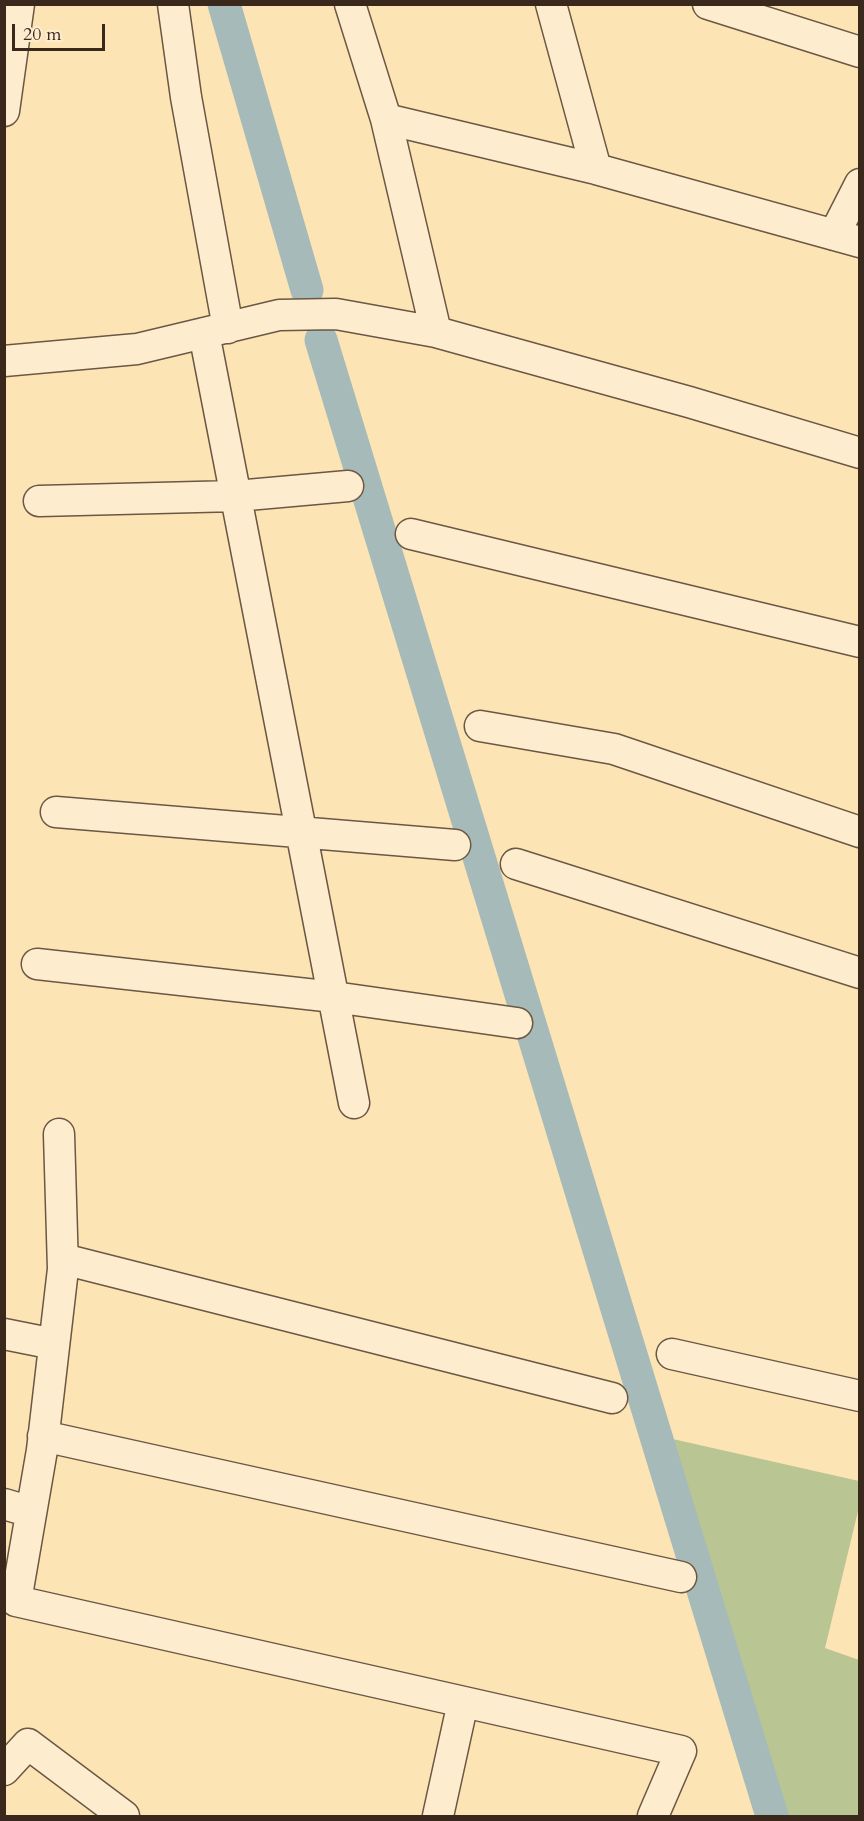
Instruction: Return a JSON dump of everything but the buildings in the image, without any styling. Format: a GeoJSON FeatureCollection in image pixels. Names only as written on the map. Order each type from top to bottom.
{"type":"FeatureCollection","features":[{"type":"Feature","properties":{"kind":"street"},"geometry":{"type":"LineString","coordinates":[[173,4],[236,496],[354,1103]]}},
{"type":"Feature","properties":{"kind":"street"},"geometry":{"type":"LineString","coordinates":[[350,4],[386,119],[436,332]]}},
{"type":"Feature","properties":{"kind":"street"},"geometry":{"type":"LineString","coordinates":[[551,4],[596,169]]}},
{"type":"Feature","properties":{"kind":"street"},"geometry":{"type":"LineString","coordinates":[[708,4],[860,52]]}},
{"type":"Feature","properties":{"kind":"street"},"geometry":{"type":"LineString","coordinates":[[4,111],[13,11]]}},
{"type":"Feature","properties":{"kind":"street"},"geometry":{"type":"LineString","coordinates":[[386,119],[596,169],[847,239],[860,184]]}},
{"type":"Feature","properties":{"kind":"street"},"geometry":{"type":"LineString","coordinates":[[4,361],[137,350],[279,315],[336,314],[436,332],[689,402],[860,453]]}},
{"type":"Feature","properties":{"kind":"street"},"geometry":{"type":"LineString","coordinates":[[39,501],[236,496],[348,486]]}},
{"type":"Feature","properties":{"kind":"street"},"geometry":{"type":"LineString","coordinates":[[411,534],[860,642]]}},
{"type":"Feature","properties":{"kind":"street"},"geometry":{"type":"LineString","coordinates":[[480,726],[614,749],[860,832]]}},
{"type":"Feature","properties":{"kind":"street"},"geometry":{"type":"LineString","coordinates":[[56,812],[455,845]]}},
{"type":"Feature","properties":{"kind":"street"},"geometry":{"type":"LineString","coordinates":[[516,864],[860,973]]}},
{"type":"Feature","properties":{"kind":"street"},"geometry":{"type":"LineString","coordinates":[[37,964],[334,997],[517,1023]]}},
{"type":"Feature","properties":{"kind":"street"},"geometry":{"type":"LineString","coordinates":[[59,1134],[63,1259],[43,1436],[18,1508],[16,1601],[681,1751],[653,1816]]}},
{"type":"Feature","properties":{"kind":"street"},"geometry":{"type":"LineString","coordinates":[[63,1259],[612,1398]]}},
{"type":"Feature","properties":{"kind":"street"},"geometry":{"type":"LineString","coordinates":[[4,1334],[54,1344]]}},
{"type":"Feature","properties":{"kind":"street"},"geometry":{"type":"LineString","coordinates":[[672,1354],[860,1396]]}},
{"type":"Feature","properties":{"kind":"street"},"geometry":{"type":"LineString","coordinates":[[43,1436],[681,1577]]}},
{"type":"Feature","properties":{"kind":"street"},"geometry":{"type":"LineString","coordinates":[[438,1816],[463,1702]]}},
{"type":"Feature","properties":{"kind":"street"},"geometry":{"type":"LineString","coordinates":[[4,1770],[28,1744],[124,1816]]}},
{"type":"Feature","properties":{"kind":"green space"},"geometry":{"type":"Polygon","coordinates":[[[655,1435],[859,1481],[859,1507],[825,1648],[859,1660],[859,1816],[772,1816],[655,1435]]]}},
{"type":"Feature","properties":{"kind":"waterway"},"geometry":{"type":"LineString","coordinates":[[224,4],[307,290]]}},
{"type":"Feature","properties":{"kind":"waterway"},"geometry":{"type":"LineString","coordinates":[[321,340],[772,1816]]}}]}
